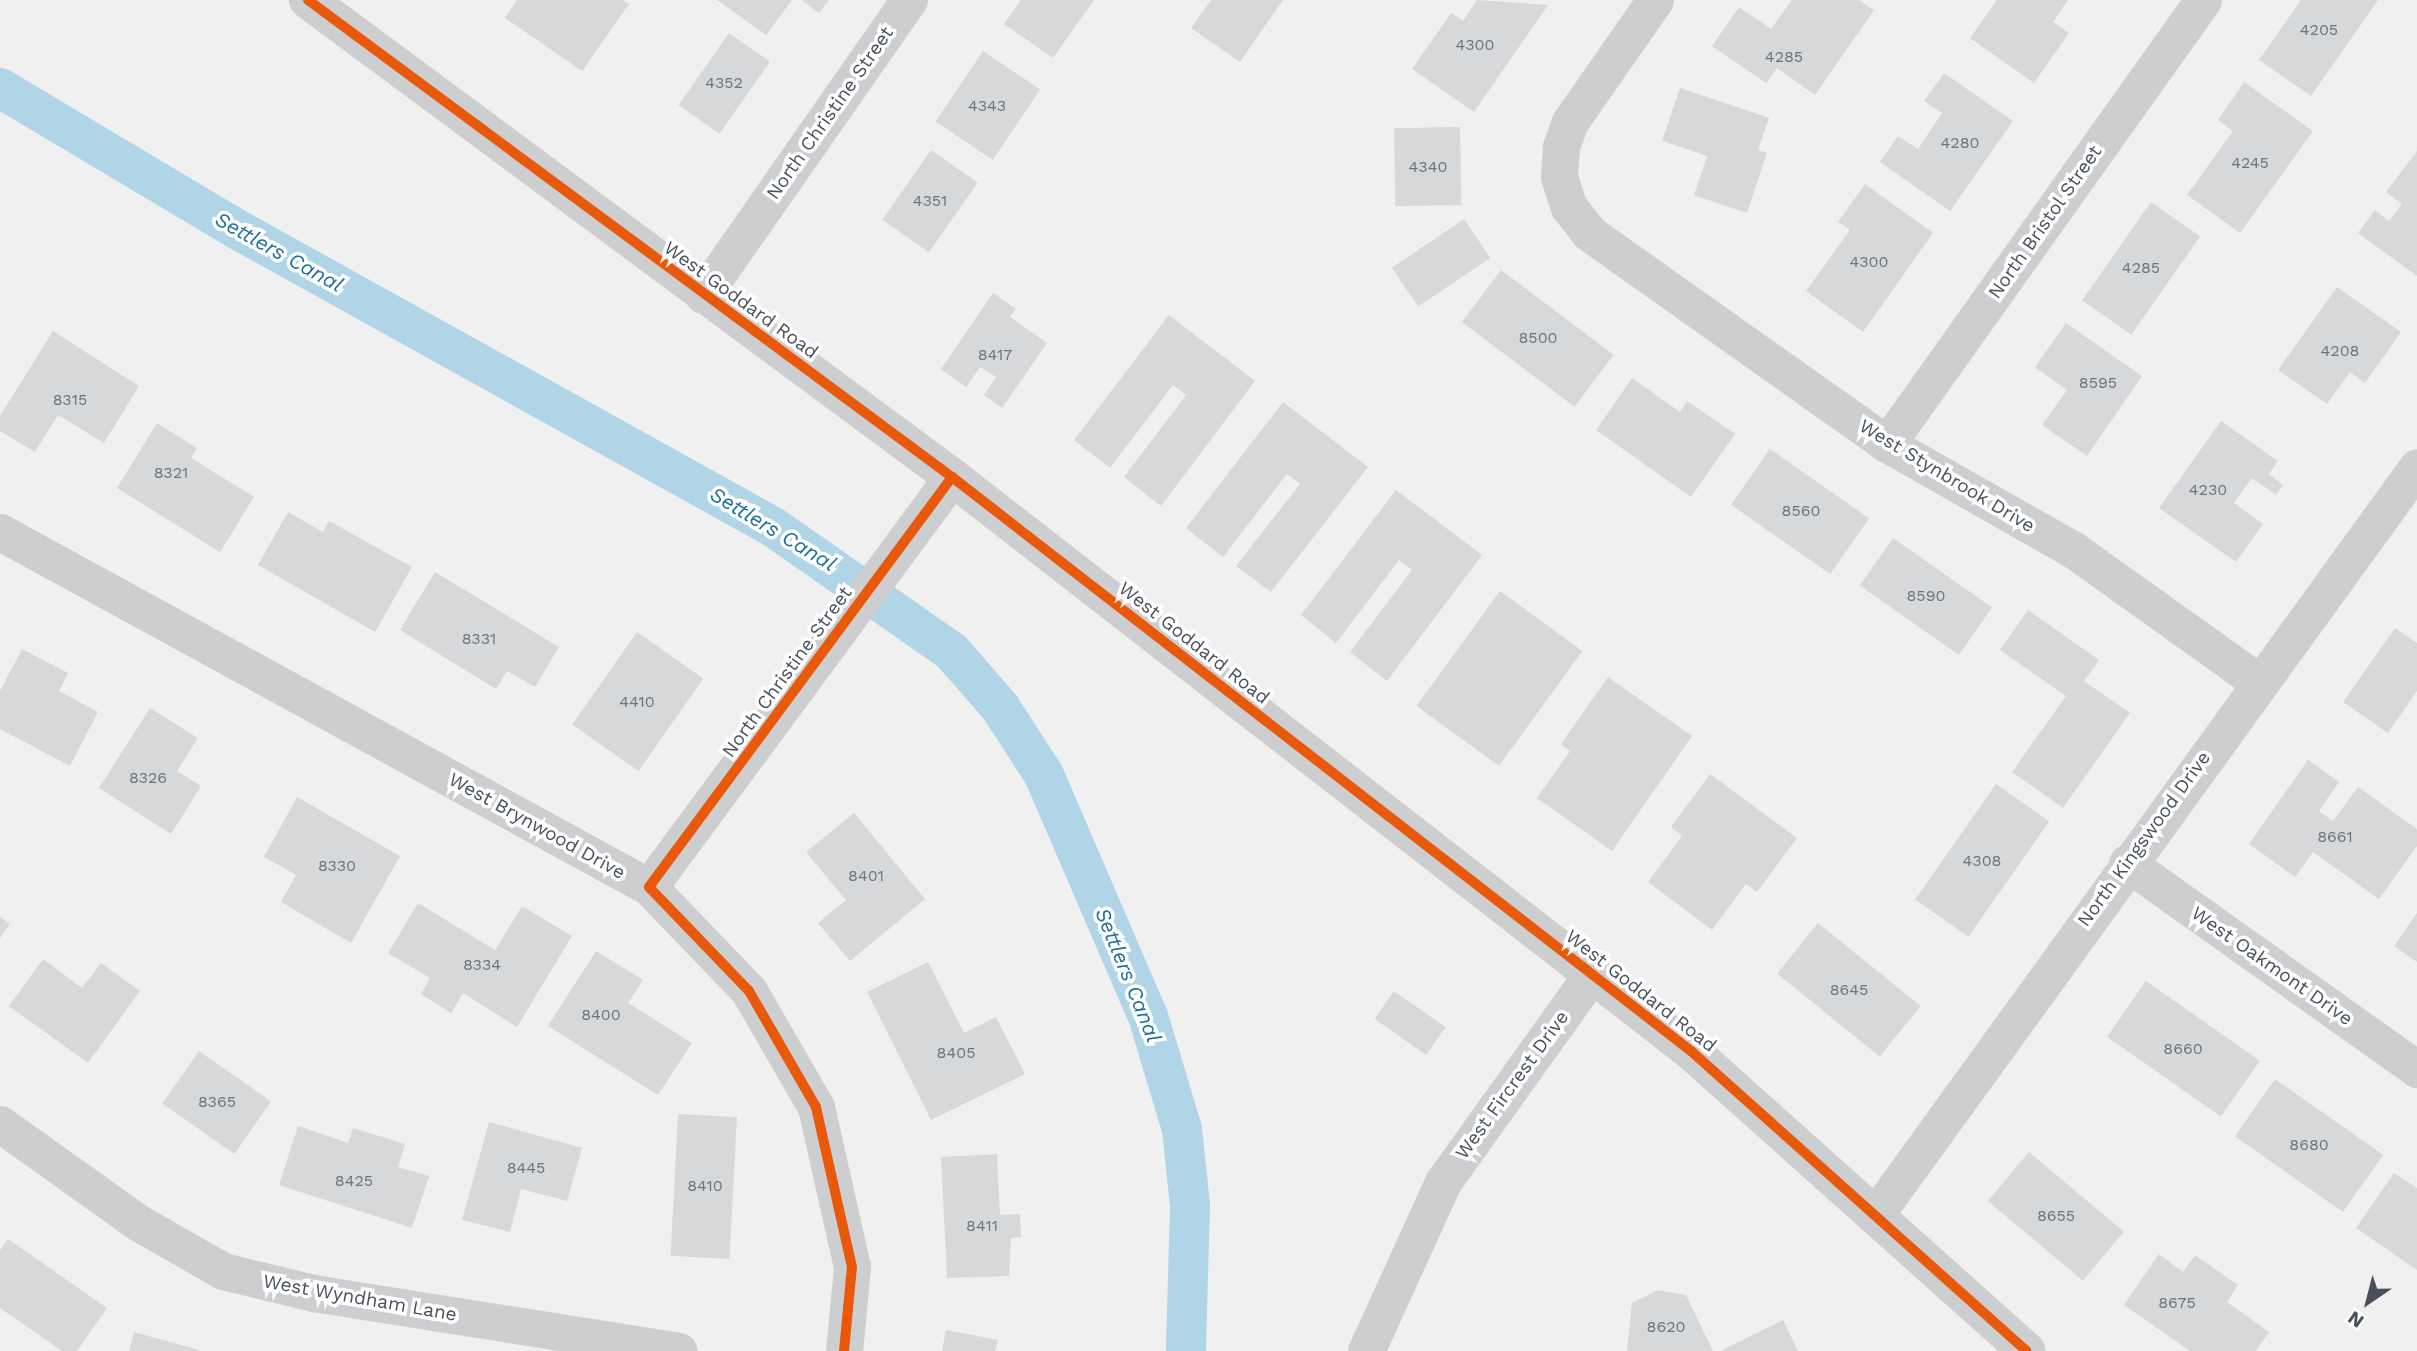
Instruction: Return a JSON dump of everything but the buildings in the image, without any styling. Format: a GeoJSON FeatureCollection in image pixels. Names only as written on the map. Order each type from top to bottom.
{"type":"FeatureCollection","features":[{"type":"Feature","properties":{"kind":"street","name":"West Goddard Road"},"geometry":{"type":"LineString","coordinates":[[308,0],[952,477],[1691,1051],[2027,1351]]}},
{"type":"Feature","properties":{"kind":"street","name":"North Christine Street"},"geometry":{"type":"LineString","coordinates":[[703,295],[909,0]]}},
{"type":"Feature","properties":{"kind":"street","name":"West Stynbrook Drive"},"geometry":{"type":"LineString","coordinates":[[1655,0],[1570,122],[1559,177],[1569,207],[1589,233],[1887,444],[2075,551],[2257,681]]}},
{"type":"Feature","properties":{"kind":"street","name":"North Bristol Street"},"geometry":{"type":"LineString","coordinates":[[1887,444],[2203,0]]}},
{"type":"Feature","properties":{"kind":"street","name":"North Christine Street"},"geometry":{"type":"LineString","coordinates":[[649,887],[952,477]]}},
{"type":"Feature","properties":{"kind":"street","name":"North Kingswood Drive"},"geometry":{"type":"LineString","coordinates":[[1876,1214],[2257,681],[2411,487]]}},
{"type":"Feature","properties":{"kind":"street","name":"West Brynwood Drive"},"geometry":{"type":"LineString","coordinates":[[0,532],[649,887],[749,990],[816,1107],[852,1267],[844,1351]]}},
{"type":"Feature","properties":{"kind":"street","name":"West Oakmont Drive"},"geometry":{"type":"LineString","coordinates":[[2127,863],[2417,1069]]}},
{"type":"Feature","properties":{"kind":"street","name":"West Fircrest Drive"},"geometry":{"type":"LineString","coordinates":[[1366,1351],[1443,1182],[1497,1099],[1592,974]]}},
{"type":"Feature","properties":{"kind":"street","name":"West Wyndham Lane"},"geometry":{"type":"LineString","coordinates":[[0,1124],[139,1223],[223,1271],[313,1293],[678,1351]]}},
{"type":"Feature","properties":{"kind":"waterway","name":"Settlers Canal"},"geometry":{"type":"LineString","coordinates":[[0,88],[242,232],[773,527],[951,651],[1000,707],[1044,775],[1148,1016],[1182,1129],[1190,1205],[1186,1351]]}},
{"type":"Feature","properties":{"kind":"cycle path"},"geometry":{"type":"LineString","coordinates":[[308,0],[952,477],[1691,1051],[2027,1351]]}},
{"type":"Feature","properties":{"kind":"cycle path"},"geometry":{"type":"LineString","coordinates":[[844,1351],[852,1267],[816,1107],[749,991],[649,887],[952,477]]}}]}
